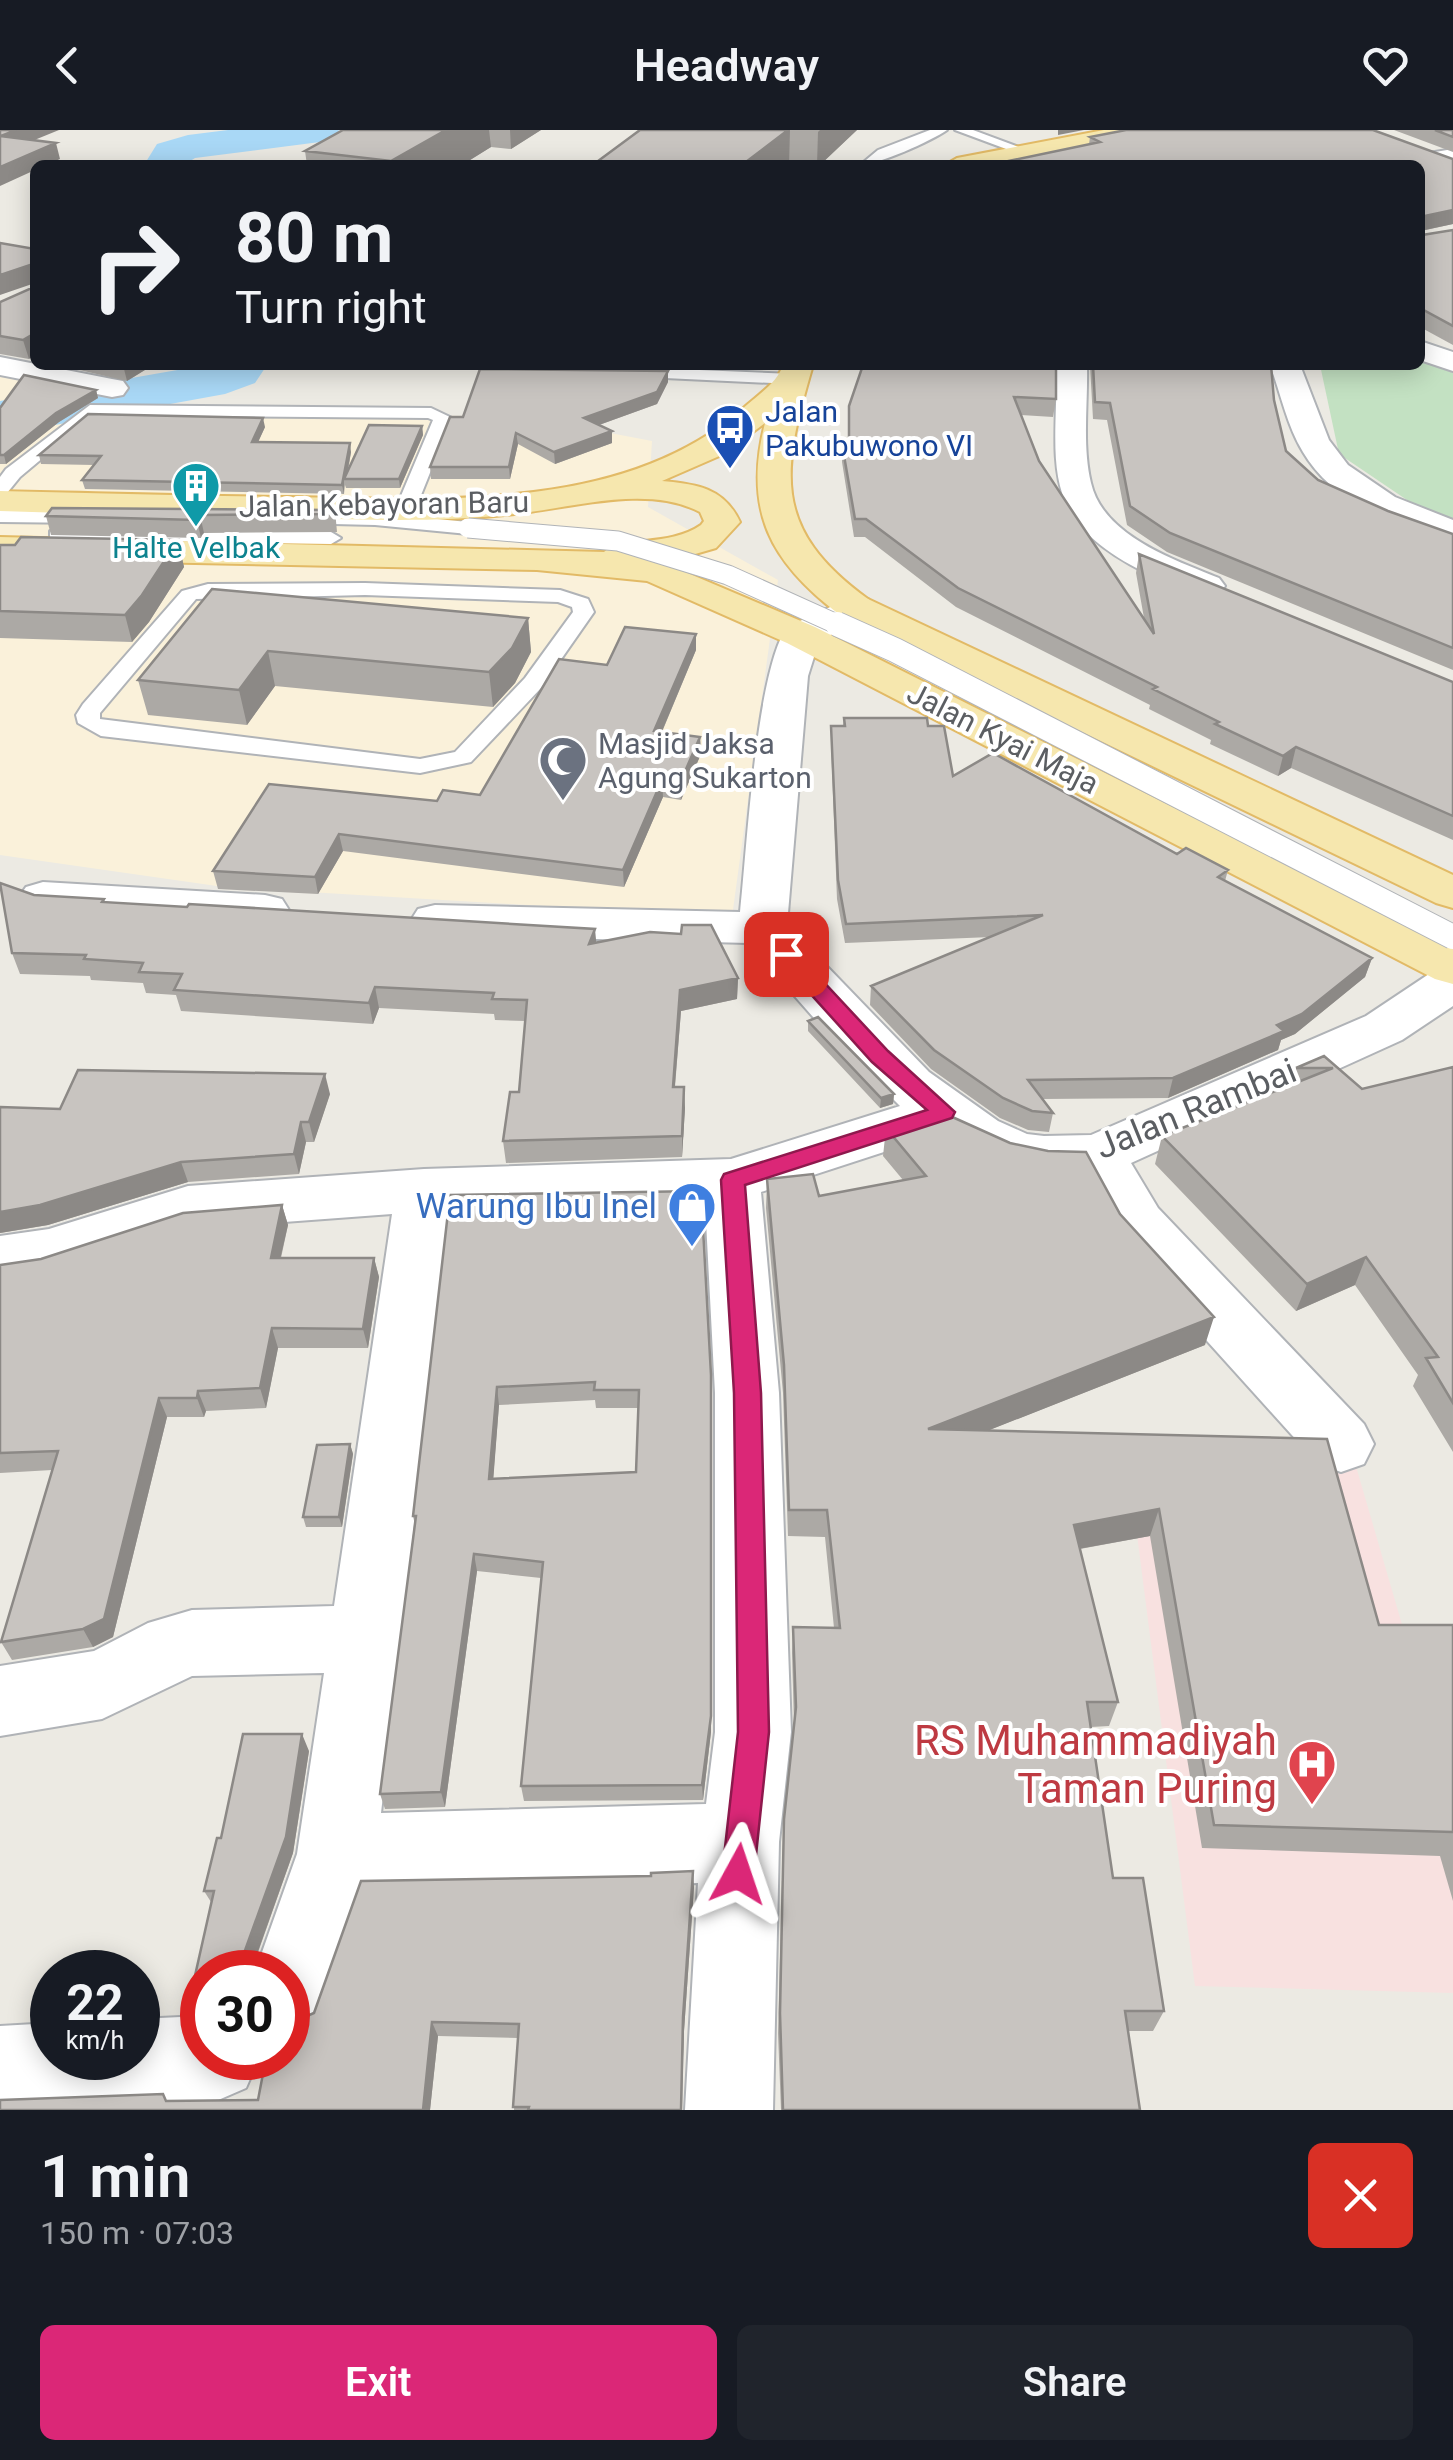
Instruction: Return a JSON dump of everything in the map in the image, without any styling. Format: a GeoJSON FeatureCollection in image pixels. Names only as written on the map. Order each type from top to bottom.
{"type":"FeatureCollection","features":[{"type":"Feature","properties":{"kind":"main road"},"geometry":{"type":"LineString","coordinates":[[978,160],[1140,130]]}},
{"type":"Feature","properties":{"kind":"main road","name":"Jalan Kebayoran Baru"},"geometry":{"type":"LineString","coordinates":[[0,500],[405,510],[496,508],[579,495],[663,469],[715,445],[756,414],[795,372]]}},
{"type":"Feature","properties":{"kind":"main road","name":"Jalan Kyai Maja"},"geometry":{"type":"LineString","coordinates":[[795,372],[774,470],[778,521],[790,548],[807,570],[854,608],[1453,893]]}},
{"type":"Feature","properties":{"kind":"main road"},"geometry":{"type":"LineString","coordinates":[[537,559],[681,548],[714,533],[722,522],[715,506],[682,494],[626,491],[579,495]]}},
{"type":"Feature","properties":{"kind":"main road","name":"Jalan Kebayoran Baru"},"geometry":{"type":"LineString","coordinates":[[0,548],[537,559]]}},
{"type":"Feature","properties":{"kind":"main road","name":"Jalan Kyai Maja"},"geometry":{"type":"LineString","coordinates":[[537,559],[616,564],[660,573],[801,635],[1453,968]]}},
{"type":"Feature","properties":{"kind":"street"},"geometry":{"type":"LineString","coordinates":[[1397,154],[1448,159]]}},
{"type":"Feature","properties":{"kind":"street"},"geometry":{"type":"LineString","coordinates":[[1425,337],[1453,362]]}},
{"type":"Feature","properties":{"kind":"street"},"geometry":{"type":"LineString","coordinates":[[0,366],[112,388]]}},
{"type":"Feature","properties":{"kind":"street"},"geometry":{"type":"LineString","coordinates":[[1072,370],[1074,487],[1096,525],[1152,563],[1244,602]]}},
{"type":"Feature","properties":{"kind":"street"},"geometry":{"type":"LineString","coordinates":[[1287,370],[1312,440],[1324,461],[1387,505],[1453,532]]}},
{"type":"Feature","properties":{"kind":"street"},"geometry":{"type":"LineString","coordinates":[[388,917],[502,924],[762,928],[788,676],[801,635],[854,608]]}},
{"type":"Feature","properties":{"kind":"street"},"geometry":{"type":"LineString","coordinates":[[43,897],[311,912]]}},
{"type":"Feature","properties":{"kind":"street","name":"Jalan Rambai"},"geometry":{"type":"LineString","coordinates":[[762,928],[880,1056],[944,1112],[1016,1153],[1050,1157],[1098,1154],[1384,1028],[1453,982]]}},
{"type":"Feature","properties":{"kind":"street"},"geometry":{"type":"LineString","coordinates":[[0,1259],[50,1252],[188,1208],[424,1190],[732,1180],[944,1112]]}},
{"type":"Feature","properties":{"kind":"street"},"geometry":{"type":"LineString","coordinates":[[1098,1154],[1137,1224],[1341,1444]]}},
{"type":"Feature","properties":{"kind":"street"},"geometry":{"type":"LineString","coordinates":[[729,2110],[740,1842],[754,1732],[748,1393],[732,1180]]}},
{"type":"Feature","properties":{"kind":"street"},"geometry":{"type":"LineString","coordinates":[[304,1950],[336,1854],[424,1190]]}},
{"type":"Feature","properties":{"kind":"street"},"geometry":{"type":"LineString","coordinates":[[0,1701],[102,1684],[174,1647],[192,1643],[366,1638]]}},
{"type":"Feature","properties":{"kind":"street"},"geometry":{"type":"LineString","coordinates":[[336,1854],[740,1842]]}},
{"type":"Feature","properties":{"kind":"street"},"geometry":{"type":"LineString","coordinates":[[0,2069],[180,2060]]}},
{"type":"Feature","properties":{"kind":"street"},"geometry":{"type":"LineString","coordinates":[[220,2110],[226,2080]]}},
{"type":"Feature","properties":{"kind":"lane"},"geometry":{"type":"LineString","coordinates":[[873,160],[941,130]]}},
{"type":"Feature","properties":{"kind":"lane"},"geometry":{"type":"LineString","coordinates":[[961,130],[1021,150]]}},
{"type":"Feature","properties":{"kind":"lane"},"geometry":{"type":"LineString","coordinates":[[612,371],[795,372]]}},
{"type":"Feature","properties":{"kind":"lane"},"geometry":{"type":"LineString","coordinates":[[0,489],[90,410],[431,413],[443,418],[405,510]]}},
{"type":"Feature","properties":{"kind":"lane"},"geometry":{"type":"LineString","coordinates":[[0,516],[375,519],[618,541],[728,575],[894,650],[1453,937]]}},
{"type":"Feature","properties":{"kind":"lane"},"geometry":{"type":"LineString","coordinates":[[0,534],[276,540],[468,528]]}},
{"type":"Feature","properties":{"kind":"lane"},"geometry":{"type":"LineString","coordinates":[[365,589],[388,556]]}},
{"type":"Feature","properties":{"kind":"lane"},"geometry":{"type":"LineString","coordinates":[[365,589],[560,596],[581,603],[584,612],[533,683],[463,756],[440,764],[420,766],[138,733],[89,723],[87,715],[91,709],[189,595],[208,590],[365,589]]}},
{"type":"Feature","properties":{"kind":"shaded area"},"geometry":{"type":"Polygon","coordinates":[[[0,363],[106,381],[86,409],[526,417],[652,441],[648,507],[778,580],[732,917],[224,887],[0,855],[0,363]]]}},
{"type":"Feature","properties":{"kind":"shaded area","name":"RS Muhammadiyah Taman Puring"},"geometry":{"type":"Polygon","coordinates":[[[1126,1449],[1353,1456],[1403,1628],[1453,1627],[1453,1993],[1195,1986],[1126,1449]]]}},
{"type":"Feature","properties":{"kind":"green space"},"geometry":{"type":"Polygon","coordinates":[[[1425,360],[1453,373],[1453,527],[1444,525],[1339,454],[1321,370],[1425,370],[1425,360]]]}},
{"type":"Feature","properties":{"kind":"building"},"geometry":{"type":"Polygon","coordinates":[[[0,130],[16,130],[1,136],[56,143],[0,167],[0,130]]]}},
{"type":"Feature","properties":{"kind":"building"},"geometry":{"type":"Polygon","coordinates":[[[343,130],[446,130],[393,160],[305,151],[343,130]]]}},
{"type":"Feature","properties":{"kind":"building"},"geometry":{"type":"Polygon","coordinates":[[[640,130],[788,130],[749,160],[599,160],[640,130]]]}},
{"type":"Feature","properties":{"kind":"building"},"geometry":{"type":"Polygon","coordinates":[[[1126,130],[1373,130],[1453,159],[1453,210],[1425,216],[1425,160],[1013,160],[1100,142],[1090,137],[1126,130]]]}},
{"type":"Feature","properties":{"kind":"building"},"geometry":{"type":"Polygon","coordinates":[[[1435,130],[1453,130],[1453,137],[1435,130]]]}},
{"type":"Feature","properties":{"kind":"building"},"geometry":{"type":"Polygon","coordinates":[[[1453,230],[1453,326],[1425,311],[1425,235],[1453,230]]]}},
{"type":"Feature","properties":{"kind":"building"},"geometry":{"type":"Polygon","coordinates":[[[0,243],[30,248],[30,265],[0,275],[0,243]]]}},
{"type":"Feature","properties":{"kind":"building"},"geometry":{"type":"Polygon","coordinates":[[[30,289],[30,336],[23,340],[0,336],[0,302],[30,289]]]}},
{"type":"Feature","properties":{"kind":"building"},"geometry":{"type":"Polygon","coordinates":[[[480,370],[668,371],[657,392],[584,418],[612,431],[554,452],[516,433],[509,467],[430,467],[450,417],[463,417],[480,370]]]}},
{"type":"Feature","properties":{"kind":"building"},"geometry":{"type":"Polygon","coordinates":[[[861,370],[1056,370],[1056,399],[1014,397],[1039,461],[1154,634],[1139,554],[1453,682],[1453,816],[1296,747],[1283,756],[1215,724],[1219,722],[1153,689],[1157,687],[958,588],[866,519],[855,519],[842,444],[849,445],[849,406],[861,370]]]}},
{"type":"Feature","properties":{"kind":"building"},"geometry":{"type":"Polygon","coordinates":[[[1093,370],[1271,370],[1286,451],[1318,480],[1453,534],[1453,648],[1170,533],[1130,506],[1110,403],[1095,402],[1093,370]]]}},
{"type":"Feature","properties":{"kind":"building"},"geometry":{"type":"Polygon","coordinates":[[[24,375],[96,390],[56,413],[0,455],[0,408],[24,375]]]}},
{"type":"Feature","properties":{"kind":"building"},"geometry":{"type":"Polygon","coordinates":[[[88,414],[263,418],[252,442],[350,443],[342,485],[82,480],[101,456],[39,455],[88,414]]]}},
{"type":"Feature","properties":{"kind":"building"},"geometry":{"type":"Polygon","coordinates":[[[369,425],[422,426],[399,479],[344,479],[369,425]]]}},
{"type":"Feature","properties":{"kind":"building"},"geometry":{"type":"Polygon","coordinates":[[[52,508],[335,510],[334,514],[200,515],[197,520],[46,516],[52,508]]]}},
{"type":"Feature","properties":{"kind":"building"},"geometry":{"type":"Polygon","coordinates":[[[21,537],[178,540],[125,615],[0,611],[0,545],[15,545],[21,537]]]}},
{"type":"Feature","properties":{"kind":"building"},"geometry":{"type":"Polygon","coordinates":[[[212,589],[528,618],[512,648],[489,672],[268,651],[239,690],[138,680],[212,589]]]}},
{"type":"Feature","properties":{"kind":"building"},"geometry":{"type":"Polygon","coordinates":[[[625,627],[696,634],[654,731],[700,737],[680,783],[662,780],[623,870],[339,834],[315,877],[213,871],[269,784],[437,801],[443,790],[480,795],[559,659],[607,665],[625,627]]]}},
{"type":"Feature","properties":{"kind":"building"},"geometry":{"type":"Polygon","coordinates":[[[844,718],[927,718],[928,726],[944,726],[953,776],[993,753],[1177,854],[1186,848],[1228,870],[1218,877],[1372,958],[1302,1014],[1277,1025],[1284,1031],[1173,1078],[1028,1080],[1053,1113],[1032,1111],[1003,1098],[934,1050],[871,986],[1043,915],[846,924],[838,880],[831,726],[845,726],[844,718]]]}},
{"type":"Feature","properties":{"kind":"building"},"geometry":{"type":"Polygon","coordinates":[[[0,883],[34,895],[104,899],[102,902],[595,929],[589,944],[650,932],[681,934],[682,925],[711,925],[738,978],[680,990],[673,1087],[684,1087],[682,1136],[503,1141],[510,1092],[519,1092],[527,1000],[492,999],[494,993],[375,987],[369,1003],[174,990],[182,974],[139,972],[143,963],[84,959],[86,955],[12,953],[0,883]]]}},
{"type":"Feature","properties":{"kind":"building"},"geometry":{"type":"Polygon","coordinates":[[[818,1017],[894,1094],[881,1098],[808,1021],[818,1017]]]}},
{"type":"Feature","properties":{"kind":"building"},"geometry":{"type":"Polygon","coordinates":[[[1324,1056],[1362,1089],[1453,1067],[1453,1403],[1426,1358],[1438,1357],[1366,1257],[1307,1284],[1162,1136],[1333,1068],[1296,1068],[1324,1056]]]}},
{"type":"Feature","properties":{"kind":"building"},"geometry":{"type":"Polygon","coordinates":[[[78,1070],[325,1074],[309,1122],[301,1122],[294,1154],[181,1162],[40,1205],[0,1212],[0,1107],[60,1109],[78,1070]]]}},
{"type":"Feature","properties":{"kind":"building"},"geometry":{"type":"Polygon","coordinates":[[[939,1111],[1010,1143],[1048,1151],[1086,1152],[1120,1214],[1214,1317],[928,1429],[1327,1439],[1379,1625],[1453,1625],[1453,1832],[1214,1825],[1159,1509],[1074,1525],[1118,1702],[1087,1702],[1113,1878],[1143,1878],[1164,2011],[1125,2011],[1140,2110],[783,2110],[780,2013],[784,1819],[796,1707],[793,1627],[840,1628],[827,1510],[789,1510],[784,1365],[767,1179],[813,1174],[819,1196],[926,1176],[886,1128],[939,1111]]]}},
{"type":"Feature","properties":{"kind":"building"},"geometry":{"type":"Polygon","coordinates":[[[701,1191],[711,1375],[711,1716],[702,1785],[521,1786],[543,1562],[474,1554],[441,1792],[380,1794],[416,1516],[450,1195],[701,1191]],[[595,1382],[497,1387],[489,1479],[636,1472],[639,1390],[594,1390],[595,1382]]]}},
{"type":"Feature","properties":{"kind":"building"},"geometry":{"type":"Polygon","coordinates":[[[282,1205],[271,1258],[374,1258],[363,1329],[272,1328],[260,1388],[198,1391],[197,1398],[159,1398],[104,1619],[83,1629],[1,1642],[58,1451],[0,1453],[0,1265],[41,1259],[183,1213],[282,1205]]]}},
{"type":"Feature","properties":{"kind":"building"},"geometry":{"type":"Polygon","coordinates":[[[350,1444],[339,1517],[303,1517],[317,1445],[350,1444]]]}},
{"type":"Feature","properties":{"kind":"building"},"geometry":{"type":"Polygon","coordinates":[[[243,1734],[302,1734],[286,1837],[245,1950],[201,1950],[214,1891],[204,1891],[217,1838],[221,1838],[243,1734]]]}},
{"type":"Feature","properties":{"kind":"building"},"geometry":{"type":"Polygon","coordinates":[[[693,1871],[681,2110],[513,2107],[519,2024],[432,2022],[423,2110],[0,2110],[0,2100],[163,2094],[166,2101],[258,2100],[262,2080],[310,2080],[310,2015],[314,2013],[361,1881],[693,1871]]]}},
{"type":"Feature","properties":{"kind":"waterway"},"geometry":{"type":"LineString","coordinates":[[167,160],[171,153],[188,147],[320,130]]}},
{"type":"Feature","properties":{"kind":"waterway"},"geometry":{"type":"LineString","coordinates":[[0,418],[206,383],[237,370]]}},
{"type":"Feature","properties":{"kind":"place","name":"Jalan Pakubuwono VI"},"geometry":{"type":"Point","coordinates":[730,470]}},
{"type":"Feature","properties":{"kind":"place","name":"Halte Velbak"},"geometry":{"type":"Point","coordinates":[196,528]}},
{"type":"Feature","properties":{"kind":"place","name":"Masjid Jaksa Agung Sukarton"},"geometry":{"type":"Point","coordinates":[563,802]}},
{"type":"Feature","properties":{"kind":"place","name":"Warung Ibu Inel"},"geometry":{"type":"Point","coordinates":[692,1248]}},
{"type":"Feature","properties":{"kind":"place","name":"RS Muhammadiyah Taman Puring"},"geometry":{"type":"Point","coordinates":[1312,1806]}},
{"type":"Feature","properties":{"kind":"route"},"geometry":{"type":"LineString","coordinates":[[738,1874],[754,1732],[748,1393],[732,1180],[944,1112],[880,1056],[786,954]]}}]}
